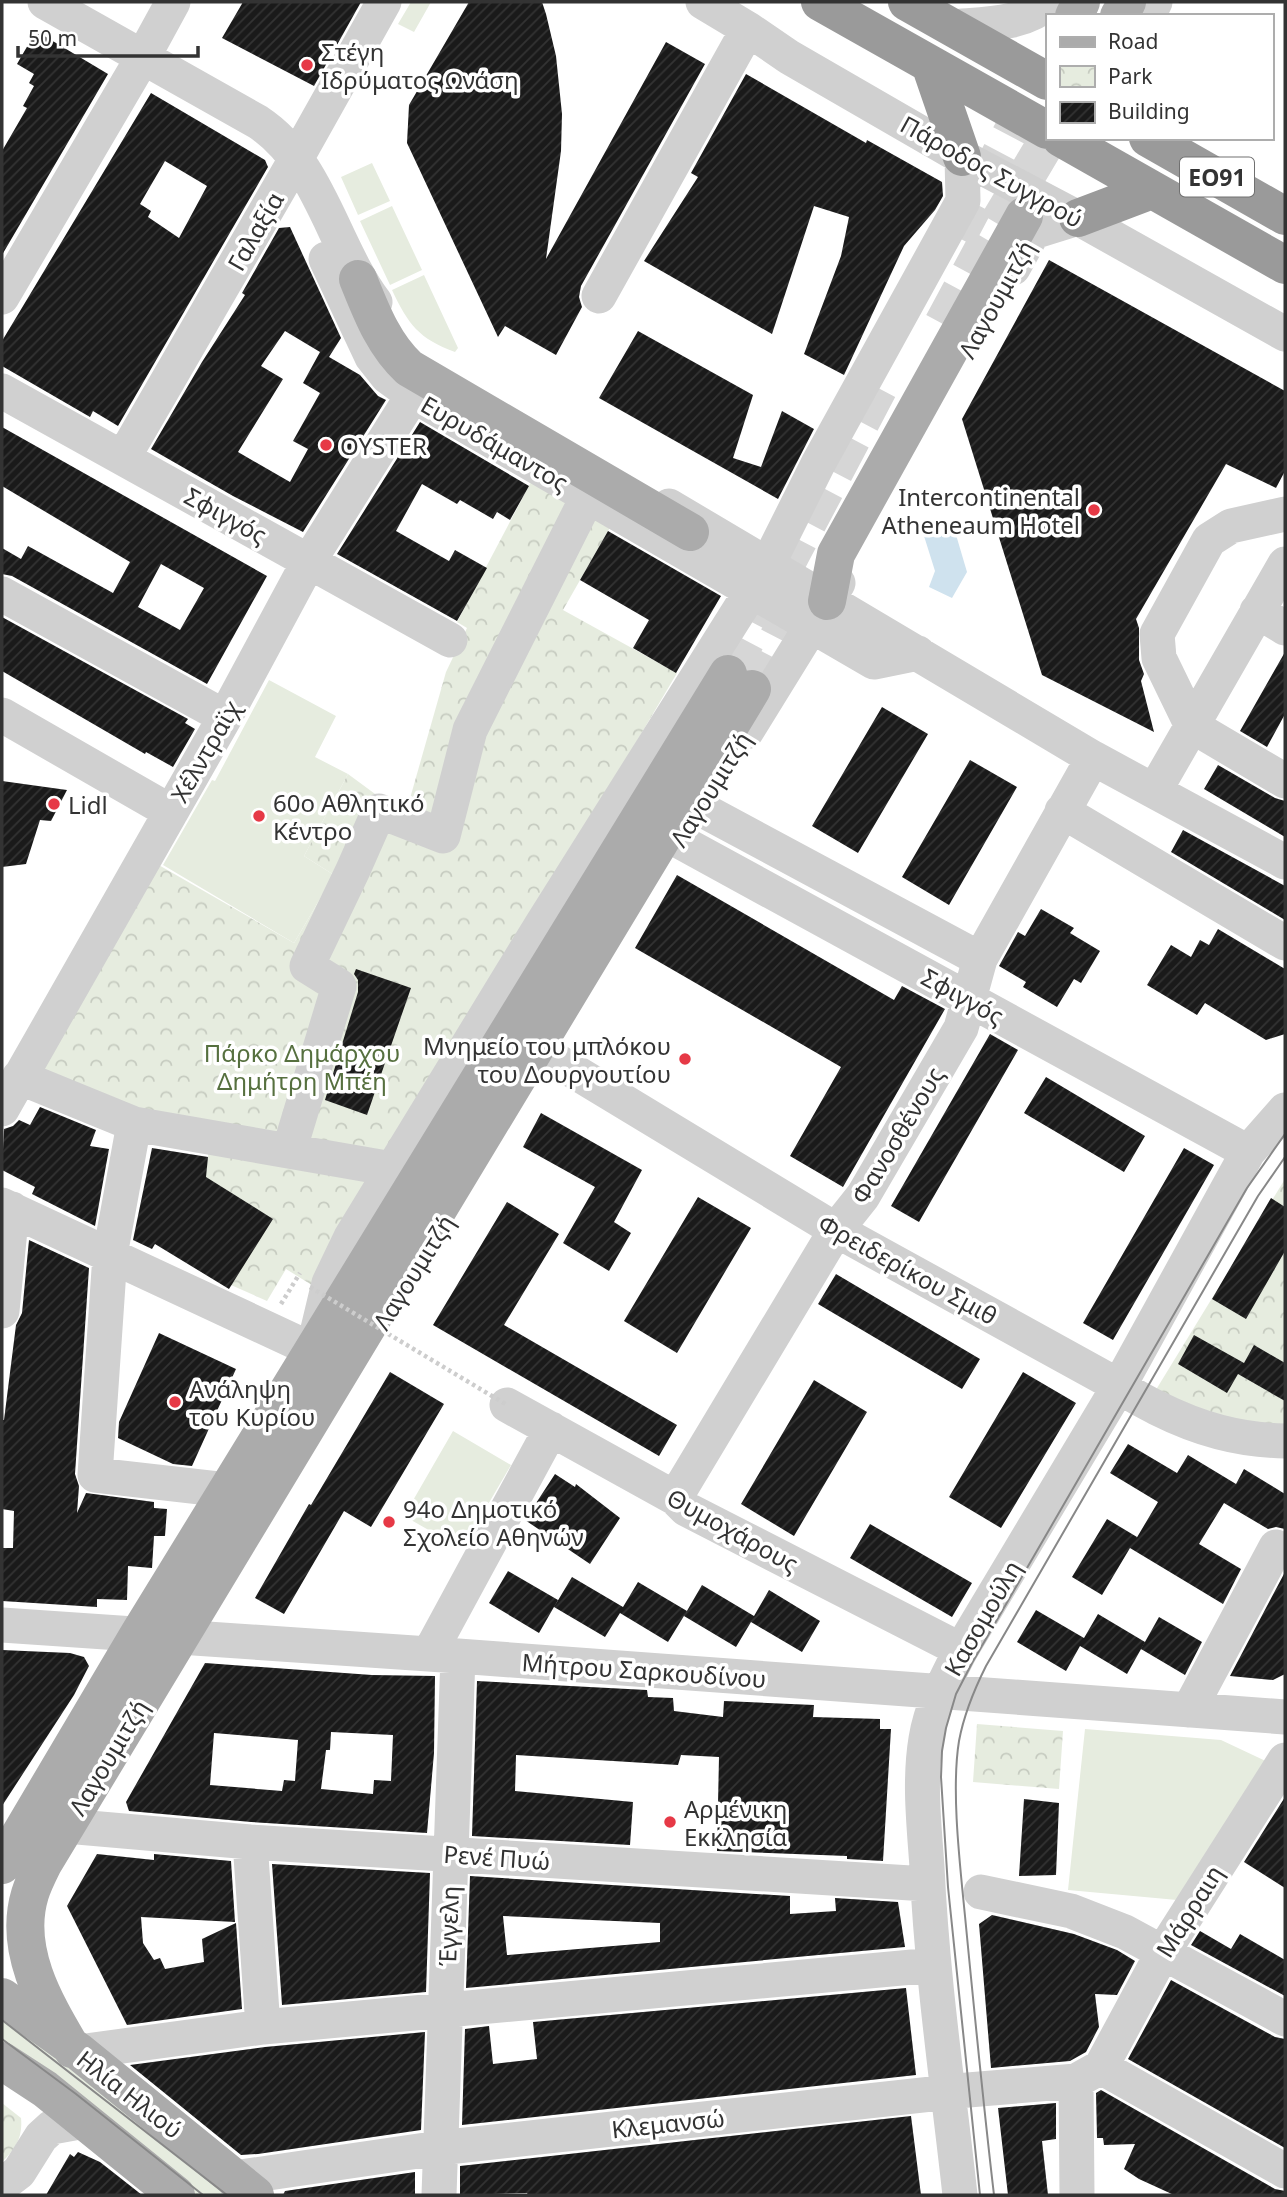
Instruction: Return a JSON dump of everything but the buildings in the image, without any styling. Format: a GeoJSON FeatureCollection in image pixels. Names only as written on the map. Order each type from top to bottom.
{"type":"FeatureCollection","features":[{"type":"Feature","properties":{"kind":"highway"},"geometry":{"type":"LineString","coordinates":[[820,2],[1046,129]]}},
{"type":"Feature","properties":{"kind":"highway"},"geometry":{"type":"LineString","coordinates":[[907,2],[1046,80]]}},
{"type":"Feature","properties":{"kind":"highway"},"geometry":{"type":"LineString","coordinates":[[930,64],[962,158]]}},
{"type":"Feature","properties":{"kind":"highway","name":"ΕΟ91"},"geometry":{"type":"LineString","coordinates":[[1064,140],[1285,265]]}},
{"type":"Feature","properties":{"kind":"highway","name":"ΕΟ91"},"geometry":{"type":"LineString","coordinates":[[1152,140],[1285,216]]}},
{"type":"Feature","properties":{"kind":"highway"},"geometry":{"type":"LineString","coordinates":[[1078,218],[1152,190]]}},
{"type":"Feature","properties":{"kind":"main road"},"geometry":{"type":"LineString","coordinates":[[819,614],[836,554],[1024,216]]}},
{"type":"Feature","properties":{"kind":"main road"},"geometry":{"type":"LineString","coordinates":[[358,279],[384,337],[393,352],[409,368],[690,532]]}},
{"type":"Feature","properties":{"kind":"main road","name":"Λαγουμιτζή"},"geometry":{"type":"LineString","coordinates":[[76,2050],[52,2014],[37,1983],[27,1952],[25,1926],[29,1895],[43,1864],[179,1639],[327,1361],[740,681]]}},
{"type":"Feature","properties":{"kind":"main road","name":"Λαγουμιτζή"},"geometry":{"type":"LineString","coordinates":[[2,1865],[227,1490],[327,1361]]}},
{"type":"Feature","properties":{"kind":"main road","name":"Ηλία Ηλιού"},"geometry":{"type":"LineString","coordinates":[[2,1997],[76,2050],[243,2189]]}},
{"type":"Feature","properties":{"kind":"main road","name":"Ηλία Ηλιού"},"geometry":{"type":"LineString","coordinates":[[2,2060],[85,2121],[176,2195]]}},
{"type":"Feature","properties":{"kind":"street","name":"Ευρυδάμαντος"},"geometry":{"type":"LineString","coordinates":[[44,2],[258,122],[276,136],[296,159],[317,191],[358,279],[401,335],[416,349],[758,578],[819,614],[918,653],[1093,758],[1285,862]]}},
{"type":"Feature","properties":{"kind":"street"},"geometry":{"type":"LineString","coordinates":[[2,297],[173,2]]}},
{"type":"Feature","properties":{"kind":"street","name":"Γαλαξία"},"geometry":{"type":"LineString","coordinates":[[123,458],[384,2]]}},
{"type":"Feature","properties":{"kind":"street","name":"Πάροδος Συγγρού"},"geometry":{"type":"LineString","coordinates":[[703,2],[789,57],[962,158],[1078,218],[1285,334]]}},
{"type":"Feature","properties":{"kind":"street"},"geometry":{"type":"LineString","coordinates":[[952,27],[1012,20],[1031,15],[1049,2]]}},
{"type":"Feature","properties":{"kind":"street"},"geometry":{"type":"LineString","coordinates":[[599,296],[748,29]]}},
{"type":"Feature","properties":{"kind":"street","name":"Λαγουμιτζή"},"geometry":{"type":"LineString","coordinates":[[962,158],[963,201],[758,578],[351,1237],[329,1283],[327,1361],[370,1342],[819,614],[1033,232],[1078,218]]}},
{"type":"Feature","properties":{"kind":"street","name":"Ευρυδάμαντος"},"geometry":{"type":"LineString","coordinates":[[296,159],[300,200],[366,346],[379,368],[413,395],[588,496],[758,578]]}},
{"type":"Feature","properties":{"kind":"street","name":"Σφιγγός"},"geometry":{"type":"LineString","coordinates":[[2,391],[450,640]]}},
{"type":"Feature","properties":{"kind":"street","name":"Χέλντραϊχ"},"geometry":{"type":"LineString","coordinates":[[2,1109],[225,717],[309,561],[413,395]]}},
{"type":"Feature","properties":{"kind":"street"},"geometry":{"type":"LineString","coordinates":[[289,1151],[339,986],[306,966],[379,811],[443,836],[470,730],[588,496]]}},
{"type":"Feature","properties":{"kind":"street"},"geometry":{"type":"LineString","coordinates":[[1285,514],[1231,526],[1209,540],[1157,634],[1159,658],[1192,726],[1285,781]]}},
{"type":"Feature","properties":{"kind":"street"},"geometry":{"type":"LineString","coordinates":[[1155,790],[1192,726],[1271,620],[1285,564]]}},
{"type":"Feature","properties":{"kind":"street"},"geometry":{"type":"LineString","coordinates":[[2,594],[225,717]]}},
{"type":"Feature","properties":{"kind":"street"},"geometry":{"type":"LineString","coordinates":[[2,715],[171,812]]}},
{"type":"Feature","properties":{"kind":"street","name":"Φανοσθένους"},"geometry":{"type":"LineString","coordinates":[[675,1498],[836,1230],[863,1196],[961,1028],[979,960],[1093,758]]}},
{"type":"Feature","properties":{"kind":"street","name":"Σφιγγός"},"geometry":{"type":"LineString","coordinates":[[699,808],[979,960]]}},
{"type":"Feature","properties":{"kind":"street"},"geometry":{"type":"LineString","coordinates":[[1062,811],[1285,943]]}},
{"type":"Feature","properties":{"kind":"street","name":"Σφιγγός"},"geometry":{"type":"LineString","coordinates":[[679,841],[1248,1152]]}},
{"type":"Feature","properties":{"kind":"street","name":"Φρειδερίκου Σμιθ"},"geometry":{"type":"LineString","coordinates":[[547,1055],[836,1230],[1129,1394],[1187,1423],[1220,1434],[1285,1441]]}},
{"type":"Feature","properties":{"kind":"street"},"geometry":{"type":"LineString","coordinates":[[19,1077],[134,1124],[392,1169]]}},
{"type":"Feature","properties":{"kind":"street","name":"Κασομούλη"},"geometry":{"type":"LineString","coordinates":[[960,2195],[934,1965],[922,1787],[929,1727],[939,1693],[961,1650],[1119,1386],[1248,1152],[1285,1111]]}},
{"type":"Feature","properties":{"kind":"street"},"geometry":{"type":"LineString","coordinates":[[134,1124],[110,1255],[95,1475],[227,1490]]}},
{"type":"Feature","properties":{"kind":"street"},"geometry":{"type":"LineString","coordinates":[[2,1311],[7,1207],[327,1361]]}},
{"type":"Feature","properties":{"kind":"street","name":"Θυμοχάρους"},"geometry":{"type":"LineString","coordinates":[[507,1405],[675,1498],[686,1509],[961,1650]]}},
{"type":"Feature","properties":{"kind":"street"},"geometry":{"type":"LineString","coordinates":[[443,1655],[551,1429]]}},
{"type":"Feature","properties":{"kind":"street"},"geometry":{"type":"LineString","coordinates":[[1189,1710],[1276,1547]]}},
{"type":"Feature","properties":{"kind":"street","name":"Μήτρου Σαρκουδίνου"},"geometry":{"type":"LineString","coordinates":[[2,1625],[1285,1717]]}},
{"type":"Feature","properties":{"kind":"street","name":"Έγγελη"},"geometry":{"type":"LineString","coordinates":[[439,2195],[450,1854],[443,1655]]}},
{"type":"Feature","properties":{"kind":"street","name":"Μάρραιη"},"geometry":{"type":"LineString","coordinates":[[1077,2195],[1088,2074],[1285,1760]]}},
{"type":"Feature","properties":{"kind":"street","name":"Ρενέ Πυώ"},"geometry":{"type":"LineString","coordinates":[[66,1826],[250,1842],[928,1884]]}},
{"type":"Feature","properties":{"kind":"street"},"geometry":{"type":"LineString","coordinates":[[250,1842],[263,2027]]}},
{"type":"Feature","properties":{"kind":"street"},"geometry":{"type":"LineString","coordinates":[[981,1892],[1071,1911],[1125,1932],[1285,2019]]}},
{"type":"Feature","properties":{"kind":"street"},"geometry":{"type":"LineString","coordinates":[[76,2050],[263,2027],[934,1965]]}},
{"type":"Feature","properties":{"kind":"street"},"geometry":{"type":"LineString","coordinates":[[1088,2074],[1285,2171]]}},
{"type":"Feature","properties":{"kind":"street","name":"Κλεμανσώ"},"geometry":{"type":"LineString","coordinates":[[243,2189],[439,2148],[949,2092],[1088,2074]]}},
{"type":"Feature","properties":{"kind":"street"},"geometry":{"type":"LineString","coordinates":[[2,2185],[19,2172],[41,2137],[52,2127],[85,2121]]}},
{"type":"Feature","properties":{"kind":"path"},"geometry":{"type":"LineString","coordinates":[[310,1287],[507,1405]]}},
{"type":"Feature","properties":{"kind":"green space"},"geometry":{"type":"Polygon","coordinates":[[[411,2],[431,2],[414,32],[398,24],[411,2]]]}},
{"type":"Feature","properties":{"kind":"green space"},"geometry":{"type":"Polygon","coordinates":[[[372,163],[390,201],[358,215],[341,177],[372,163]]]}},
{"type":"Feature","properties":{"kind":"green space"},"geometry":{"type":"Polygon","coordinates":[[[392,206],[422,270],[390,285],[360,221],[392,206]]]}},
{"type":"Feature","properties":{"kind":"green space"},"geometry":{"type":"Polygon","coordinates":[[[424,275],[458,348],[455,352],[423,336],[409,321],[392,290],[424,275]]]}},
{"type":"Feature","properties":{"kind":"green space","name":"Πάρκο Δημάρχου Δημήτρη Μπέη"},"geometry":{"type":"Polygon","coordinates":[[[531,482],[612,524],[563,610],[677,673],[315,1287],[286,1269],[267,1301],[231,1285],[192,1190],[206,1173],[209,1147],[24,1087],[157,864],[294,943],[334,875],[304,856],[348,774],[405,816],[446,672],[467,628],[457,622],[531,482]]]}},
{"type":"Feature","properties":{"kind":"green space","name":"60ο Αθλητικό Κέντρο"},"geometry":{"type":"Polygon","coordinates":[[[269,680],[336,716],[315,757],[348,774],[304,856],[334,875],[294,943],[163,865],[212,780],[215,781],[269,680]]]}},
{"type":"Feature","properties":{"kind":"green space"},"geometry":{"type":"Polygon","coordinates":[[[1285,1179],[1285,1426],[1258,1430],[1154,1393],[1285,1179]]]}},
{"type":"Feature","properties":{"kind":"green space"},"geometry":{"type":"Polygon","coordinates":[[[453,1431],[511,1465],[462,1549],[404,1516],[453,1431]]]}},
{"type":"Feature","properties":{"kind":"green space"},"geometry":{"type":"Polygon","coordinates":[[[977,1724],[1063,1731],[1059,1789],[973,1782],[977,1724]]]}},
{"type":"Feature","properties":{"kind":"green space"},"geometry":{"type":"Polygon","coordinates":[[[1085,1729],[1221,1740],[1274,1765],[1188,1901],[1068,1890],[1085,1729]]]}},
{"type":"Feature","properties":{"kind":"green space"},"geometry":{"type":"Polygon","coordinates":[[[2,2009],[233,2195],[197,2195],[89,2108],[2,2043],[2,2009]]]}},
{"type":"Feature","properties":{"kind":"green space"},"geometry":{"type":"Polygon","coordinates":[[[2,2103],[21,2118],[21,2131],[17,2143],[2,2162],[2,2103]]]}},
{"type":"Feature","properties":{"kind":"water"},"geometry":{"type":"Polygon","coordinates":[[[954,528],[967,572],[952,598],[929,587],[935,571],[924,536],[954,528]]]}},
{"type":"Feature","properties":{"kind":"tunnel"},"geometry":{"type":"LineString","coordinates":[[957,237],[1046,68]]}},
{"type":"Feature","properties":{"kind":"tunnel"},"geometry":{"type":"LineString","coordinates":[[943,324],[986,244],[1048,140]]}},
{"type":"Feature","properties":{"kind":"tunnel"},"geometry":{"type":"LineString","coordinates":[[728,674],[879,387]]}},
{"type":"Feature","properties":{"kind":"tunnel"},"geometry":{"type":"LineString","coordinates":[[752,689],[807,582]]}},
{"type":"Feature","properties":{"kind":"tram line"},"geometry":{"type":"LineString","coordinates":[[980,2195],[948,1887],[941,1777],[946,1728],[956,1694],[972,1663],[1247,1188],[1285,1134]]}},
{"type":"Feature","properties":{"kind":"tram line"},"geometry":{"type":"LineString","coordinates":[[994,2195],[957,1828],[957,1760],[964,1721],[986,1666],[1258,1196],[1285,1157]]}},
{"type":"Feature","properties":{"kind":"tram line"},"geometry":{"type":"LineString","coordinates":[[2,2020],[227,2195]]}},
{"type":"Feature","properties":{"kind":"tram line"},"geometry":{"type":"LineString","coordinates":[[2,2039],[203,2195]]}},
{"type":"Feature","properties":{"kind":"place","name":"Στέγη Iδρύματος Ωνάση"},"geometry":{"type":"Point","coordinates":[307,65]}},
{"type":"Feature","properties":{"kind":"place","name":"OYSTER"},"geometry":{"type":"Point","coordinates":[326,445]}},
{"type":"Feature","properties":{"kind":"place","name":"Intercontinental Atheneaum Hotel"},"geometry":{"type":"Point","coordinates":[1094,510]}},
{"type":"Feature","properties":{"kind":"place","name":"Lidl"},"geometry":{"type":"Point","coordinates":[54,804]}},
{"type":"Feature","properties":{"kind":"place","name":"60ο Αθλητικό Κέντρο"},"geometry":{"type":"Point","coordinates":[259,816]}},
{"type":"Feature","properties":{"kind":"place","name":"Μνημείο του μπλόκου του Δουργουτίου"},"geometry":{"type":"Point","coordinates":[685,1059]}},
{"type":"Feature","properties":{"kind":"place","name":"Ανάληψη του Κυρίου"},"geometry":{"type":"Point","coordinates":[175,1402]}},
{"type":"Feature","properties":{"kind":"place","name":"94ο Δημοτικό Σχολείο Αθηνών"},"geometry":{"type":"Point","coordinates":[389,1522]}},
{"type":"Feature","properties":{"kind":"place","name":"Αρμένικη Εκκλησία"},"geometry":{"type":"Point","coordinates":[670,1822]}}]}
